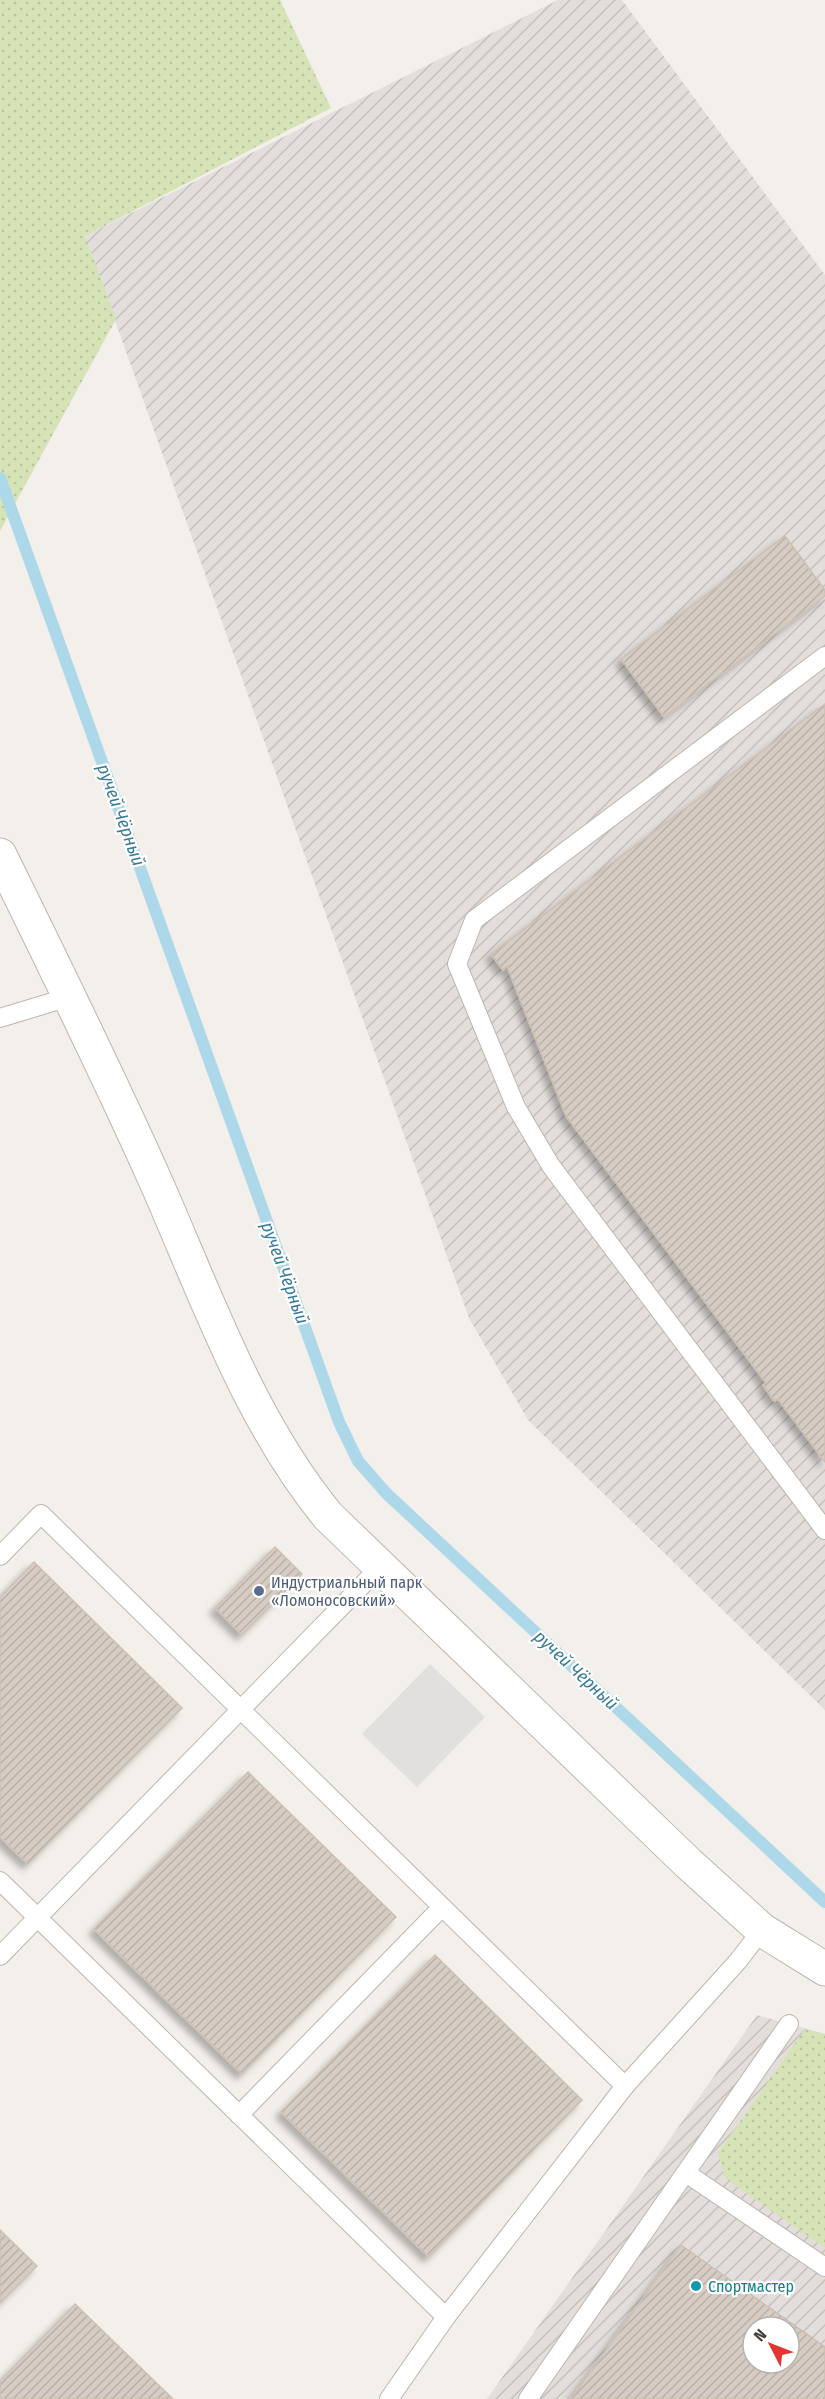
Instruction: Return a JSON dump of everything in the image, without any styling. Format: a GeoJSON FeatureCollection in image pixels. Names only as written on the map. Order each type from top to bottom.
{"type":"FeatureCollection","features":[{"type":"Feature","properties":{"kind":"street"},"geometry":{"type":"LineString","coordinates":[[0,855],[117,1095],[237,1366],[300,1483],[328,1516],[380,1567],[688,1863],[762,1930],[825,1969]]}},
{"type":"Feature","properties":{"kind":"lane"},"geometry":{"type":"LineString","coordinates":[[825,656],[474,920],[457,964],[516,1107],[550,1166],[825,1530]]}},
{"type":"Feature","properties":{"kind":"lane"},"geometry":{"type":"LineString","coordinates":[[0,1018],[69,997]]}},
{"type":"Feature","properties":{"kind":"lane"},"geometry":{"type":"LineString","coordinates":[[0,1556],[41,1514],[625,2086]]}},
{"type":"Feature","properties":{"kind":"lane"},"geometry":{"type":"LineString","coordinates":[[0,1956],[380,1567]]}},
{"type":"Feature","properties":{"kind":"lane"},"geometry":{"type":"LineString","coordinates":[[0,1881],[446,2317]]}},
{"type":"Feature","properties":{"kind":"lane"},"geometry":{"type":"LineString","coordinates":[[239,2115],[442,1907]]}},
{"type":"Feature","properties":{"kind":"lane"},"geometry":{"type":"LineString","coordinates":[[389,2399],[446,2317],[625,2086],[738,1961],[762,1930]]}},
{"type":"Feature","properties":{"kind":"lane"},"geometry":{"type":"LineString","coordinates":[[528,2399],[789,2024]]}},
{"type":"Feature","properties":{"kind":"lane"},"geometry":{"type":"LineString","coordinates":[[686,2173],[825,2267]]}},
{"type":"Feature","properties":{"kind":"shaded area"},"geometry":{"type":"Polygon","coordinates":[[[558,0],[622,0],[825,275],[825,1710],[528,1420],[469,1318],[85,236],[558,0]]]}},
{"type":"Feature","properties":{"kind":"shaded area"},"geometry":{"type":"Polygon","coordinates":[[[430,1664],[485,1717],[417,1787],[362,1734],[430,1664]]]}},
{"type":"Feature","properties":{"kind":"shaded area"},"geometry":{"type":"Polygon","coordinates":[[[757,2015],[825,2034],[825,2399],[487,2399],[757,2015]]]}},
{"type":"Feature","properties":{"kind":"green space"},"geometry":{"type":"Polygon","coordinates":[[[0,0],[280,0],[331,108],[85,236],[116,319],[0,531],[0,0]]]}},
{"type":"Feature","properties":{"kind":"green space"},"geometry":{"type":"Polygon","coordinates":[[[805,2029],[825,2034],[825,2248],[725,2178],[718,2153],[805,2029]]]}},
{"type":"Feature","properties":{"kind":"building"},"geometry":{"type":"Polygon","coordinates":[[[785,536],[825,590],[825,596],[664,717],[621,659],[785,536]]]}},
{"type":"Feature","properties":{"kind":"building"},"geometry":{"type":"Polygon","coordinates":[[[825,704],[825,1462],[778,1399],[774,1401],[763,1385],[766,1383],[566,1116],[507,966],[503,970],[491,954],[825,704]]]}},
{"type":"Feature","properties":{"kind":"building","name":"Индустриальный парк «Ломоносовский»"},"geometry":{"type":"Polygon","coordinates":[[[275,1547],[302,1574],[242,1635],[215,1608],[275,1547]]]}},
{"type":"Feature","properties":{"kind":"building"},"geometry":{"type":"Polygon","coordinates":[[[34,1562],[182,1708],[28,1864],[0,1837],[0,1597],[34,1562]]]}},
{"type":"Feature","properties":{"kind":"building"},"geometry":{"type":"Polygon","coordinates":[[[248,1772],[396,1917],[242,2074],[94,1929],[248,1772]]]}},
{"type":"Feature","properties":{"kind":"building"},"geometry":{"type":"Polygon","coordinates":[[[435,1955],[582,2100],[429,2257],[281,2112],[435,1955]]]}},
{"type":"Feature","properties":{"kind":"building"},"geometry":{"type":"Polygon","coordinates":[[[0,2230],[37,2266],[0,2303],[0,2230]]]}},
{"type":"Feature","properties":{"kind":"building","name":"Спортмастер"},"geometry":{"type":"Polygon","coordinates":[[[681,2245],[780,2315],[741,2315],[741,2375],[801,2375],[801,2330],[825,2347],[825,2399],[571,2399],[681,2245]]]}},
{"type":"Feature","properties":{"kind":"building"},"geometry":{"type":"Polygon","coordinates":[[[75,2304],[173,2399],[0,2399],[0,2381],[75,2304]]]}},
{"type":"Feature","properties":{"kind":"waterway","name":"ручей Чёрный"},"geometry":{"type":"LineString","coordinates":[[0,478],[339,1422],[358,1461],[386,1493],[825,1902]]}},
{"type":"Feature","properties":{"kind":"place","name":"Индустриальный парк «Ломоносовский»"},"geometry":{"type":"Point","coordinates":[259,1591]}},
{"type":"Feature","properties":{"kind":"place","name":"Спортмастер"},"geometry":{"type":"Point","coordinates":[696,2286]}}]}
